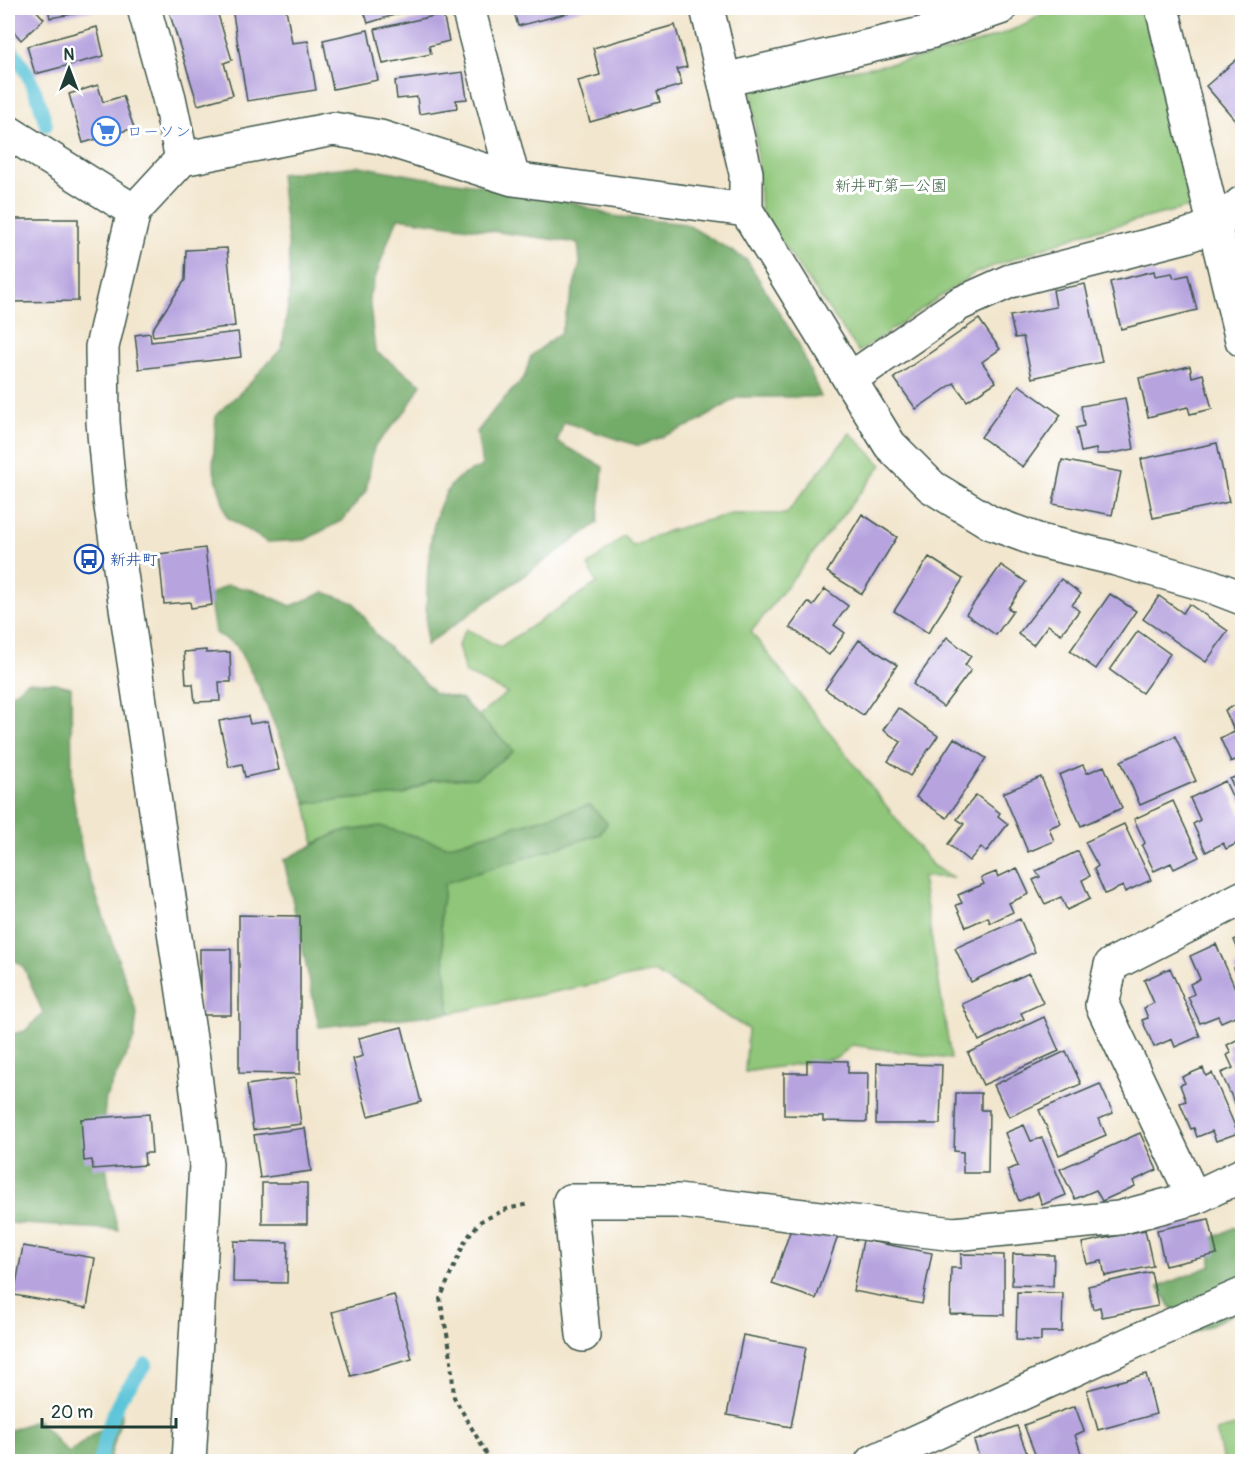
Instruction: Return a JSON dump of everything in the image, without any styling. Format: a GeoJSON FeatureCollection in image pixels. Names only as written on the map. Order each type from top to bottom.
{"type":"FeatureCollection","features":[{"type":"Feature","properties":{"kind":"street"},"geometry":{"type":"LineString","coordinates":[[144,8],[169,98],[182,159]]}},
{"type":"Feature","properties":{"kind":"street"},"geometry":{"type":"LineString","coordinates":[[468,8],[513,179]]}},
{"type":"Feature","properties":{"kind":"street"},"geometry":{"type":"LineString","coordinates":[[707,8],[746,173],[746,210],[890,445],[932,487],[991,522],[1040,541],[1198,582],[1242,598]]}},
{"type":"Feature","properties":{"kind":"street"},"geometry":{"type":"LineString","coordinates":[[724,80],[927,20],[1000,8]]}},
{"type":"Feature","properties":{"kind":"street"},"geometry":{"type":"LineString","coordinates":[[1162,8],[1242,340]]}},
{"type":"Feature","properties":{"kind":"street"},"geometry":{"type":"LineString","coordinates":[[189,1461],[206,1164],[191,1047],[110,500],[103,422],[102,347],[134,211],[182,159],[333,129],[380,137],[513,179],[746,210]]}},
{"type":"Feature","properties":{"kind":"street"},"geometry":{"type":"LineString","coordinates":[[8,132],[134,211]]}},
{"type":"Feature","properties":{"kind":"street"},"geometry":{"type":"LineString","coordinates":[[850,379],[959,304],[1011,281],[1186,236],[1215,225],[1242,203]]}},
{"type":"Feature","properties":{"kind":"street"},"geometry":{"type":"LineString","coordinates":[[1194,1198],[1102,1005],[1111,966],[1242,898]]}},
{"type":"Feature","properties":{"kind":"street"},"geometry":{"type":"LineString","coordinates":[[584,1335],[570,1201],[678,1201],[954,1234],[1119,1218],[1194,1198],[1242,1175]]}},
{"type":"Feature","properties":{"kind":"street"},"geometry":{"type":"LineString","coordinates":[[872,1461],[1242,1295]]}},
{"type":"Feature","properties":{"kind":"path"},"geometry":{"type":"LineString","coordinates":[[491,1461],[454,1397],[450,1349],[440,1299],[466,1239],[481,1221],[507,1209],[553,1200],[570,1201]]}},
{"type":"Feature","properties":{"kind":"green space","name":"新井町第一公園"},"geometry":{"type":"Polygon","coordinates":[[[1051,8],[1143,8],[1190,207],[1085,233],[975,273],[859,352],[761,213],[752,85],[925,57],[992,38],[1024,25],[1051,8]]]}},
{"type":"Feature","properties":{"kind":"green space"},"geometry":{"type":"Polygon","coordinates":[[[360,166],[551,195],[612,216],[686,224],[747,260],[798,343],[821,397],[738,397],[698,422],[639,446],[564,422],[557,442],[603,467],[598,523],[426,645],[429,557],[438,512],[446,493],[457,479],[482,466],[477,432],[498,405],[524,378],[531,356],[561,332],[580,264],[578,243],[398,218],[369,296],[375,351],[421,384],[407,409],[374,447],[366,491],[343,520],[305,540],[267,542],[227,517],[213,467],[216,415],[282,348],[290,290],[288,241],[280,174],[360,166]]]}},
{"type":"Feature","properties":{"kind":"green space"},"geometry":{"type":"Polygon","coordinates":[[[850,433],[882,465],[751,632],[933,866],[952,877],[922,877],[951,1059],[852,1045],[837,1058],[745,1072],[748,1029],[654,972],[450,1013],[440,917],[445,883],[600,834],[607,823],[589,805],[447,846],[416,838],[339,832],[314,844],[306,803],[403,795],[432,780],[476,778],[514,751],[478,716],[507,693],[465,673],[458,645],[466,629],[500,647],[597,583],[588,566],[624,536],[633,546],[668,531],[731,514],[786,514],[850,433]]]}},
{"type":"Feature","properties":{"kind":"green space"},"geometry":{"type":"Polygon","coordinates":[[[227,585],[258,591],[291,606],[324,592],[355,603],[377,636],[435,693],[461,699],[514,751],[476,778],[432,780],[403,795],[306,803],[259,687],[236,645],[215,633],[209,595],[227,585]]]}},
{"type":"Feature","properties":{"kind":"green space"},"geometry":{"type":"Polygon","coordinates":[[[27,682],[55,683],[71,687],[72,790],[83,858],[137,1013],[134,1039],[106,1097],[102,1136],[111,1201],[118,1230],[8,1223],[8,1035],[25,1031],[43,1013],[24,968],[8,954],[8,697],[27,682]]]}},
{"type":"Feature","properties":{"kind":"green space"},"geometry":{"type":"Polygon","coordinates":[[[590,805],[607,823],[600,834],[445,883],[440,917],[450,1013],[319,1027],[284,860],[339,832],[380,826],[447,846],[590,805]]]}},
{"type":"Feature","properties":{"kind":"green space"},"geometry":{"type":"Polygon","coordinates":[[[1242,1224],[1242,1310],[1189,1335],[1158,1287],[1211,1266],[1210,1239],[1242,1224]]]}},
{"type":"Feature","properties":{"kind":"green space"},"geometry":{"type":"Polygon","coordinates":[[[122,1414],[109,1461],[8,1461],[8,1431],[38,1420],[68,1453],[122,1414]]]}},
{"type":"Feature","properties":{"kind":"green space"},"geometry":{"type":"Polygon","coordinates":[[[1242,1424],[1242,1461],[1223,1461],[1216,1431],[1242,1424]]]}},
{"type":"Feature","properties":{"kind":"building"},"geometry":{"type":"Polygon","coordinates":[[[8,8],[34,8],[44,19],[21,40],[8,25],[8,8]]]}},
{"type":"Feature","properties":{"kind":"building"},"geometry":{"type":"Polygon","coordinates":[[[48,8],[101,8],[101,9],[50,18],[48,8]]]}},
{"type":"Feature","properties":{"kind":"building"},"geometry":{"type":"Polygon","coordinates":[[[168,8],[216,8],[232,60],[224,63],[233,95],[198,105],[168,8]]]}},
{"type":"Feature","properties":{"kind":"building"},"geometry":{"type":"Polygon","coordinates":[[[232,8],[286,8],[292,43],[308,41],[316,90],[247,101],[232,8]]]}},
{"type":"Feature","properties":{"kind":"building"},"geometry":{"type":"Polygon","coordinates":[[[363,8],[417,8],[368,23],[363,8]]]}},
{"type":"Feature","properties":{"kind":"building"},"geometry":{"type":"Polygon","coordinates":[[[513,8],[587,8],[518,26],[513,8]]]}},
{"type":"Feature","properties":{"kind":"building"},"geometry":{"type":"Polygon","coordinates":[[[443,14],[449,41],[429,46],[431,54],[383,64],[375,29],[443,14]]]}},
{"type":"Feature","properties":{"kind":"building"},"geometry":{"type":"Polygon","coordinates":[[[675,25],[687,67],[677,69],[682,85],[657,92],[660,102],[590,122],[578,81],[600,75],[593,48],[675,25]]]}},
{"type":"Feature","properties":{"kind":"building"},"geometry":{"type":"Polygon","coordinates":[[[97,27],[104,56],[35,74],[27,46],[97,27]]]}},
{"type":"Feature","properties":{"kind":"building"},"geometry":{"type":"Polygon","coordinates":[[[368,30],[378,80],[333,89],[323,40],[368,30]]]}},
{"type":"Feature","properties":{"kind":"building"},"geometry":{"type":"Polygon","coordinates":[[[1242,55],[1242,128],[1206,86],[1242,55]]]}},
{"type":"Feature","properties":{"kind":"building"},"geometry":{"type":"Polygon","coordinates":[[[463,72],[467,99],[456,100],[457,108],[419,114],[417,97],[397,99],[395,81],[463,72]]]}},
{"type":"Feature","properties":{"kind":"building"},"geometry":{"type":"Polygon","coordinates":[[[98,85],[103,102],[123,96],[134,128],[83,143],[69,94],[98,85]]]}},
{"type":"Feature","properties":{"kind":"building"},"geometry":{"type":"Polygon","coordinates":[[[8,219],[78,219],[78,301],[8,302],[8,219]]]}},
{"type":"Feature","properties":{"kind":"building"},"geometry":{"type":"Polygon","coordinates":[[[227,248],[235,326],[153,336],[152,330],[185,280],[186,250],[227,248]]]}},
{"type":"Feature","properties":{"kind":"building"},"geometry":{"type":"Polygon","coordinates":[[[1154,271],[1155,276],[1172,273],[1174,278],[1188,275],[1197,310],[1121,329],[1110,282],[1154,271]]]}},
{"type":"Feature","properties":{"kind":"building"},"geometry":{"type":"Polygon","coordinates":[[[1085,284],[1102,362],[1032,378],[1023,337],[1015,338],[1010,316],[1056,307],[1053,290],[1085,284]]]}},
{"type":"Feature","properties":{"kind":"building"},"geometry":{"type":"Polygon","coordinates":[[[979,319],[1000,349],[982,362],[996,382],[967,401],[954,383],[916,409],[894,378],[979,319]]]}},
{"type":"Feature","properties":{"kind":"building"},"geometry":{"type":"Polygon","coordinates":[[[238,332],[241,357],[139,369],[135,335],[150,333],[151,342],[238,332]]]}},
{"type":"Feature","properties":{"kind":"building"},"geometry":{"type":"Polygon","coordinates":[[[1190,366],[1192,377],[1203,374],[1212,409],[1190,414],[1188,407],[1148,417],[1139,378],[1190,366]]]}},
{"type":"Feature","properties":{"kind":"building"},"geometry":{"type":"Polygon","coordinates":[[[1019,385],[1061,415],[1023,467],[981,437],[1019,385]]]}},
{"type":"Feature","properties":{"kind":"building"},"geometry":{"type":"Polygon","coordinates":[[[1125,398],[1134,449],[1108,454],[1097,454],[1096,449],[1081,452],[1076,428],[1084,426],[1081,406],[1125,398]]]}},
{"type":"Feature","properties":{"kind":"building"},"geometry":{"type":"Polygon","coordinates":[[[1217,443],[1229,502],[1153,518],[1141,459],[1217,443]]]}},
{"type":"Feature","properties":{"kind":"building"},"geometry":{"type":"Polygon","coordinates":[[[1062,460],[1121,472],[1112,515],[1053,504],[1062,460]]]}},
{"type":"Feature","properties":{"kind":"building"},"geometry":{"type":"Polygon","coordinates":[[[862,514],[897,537],[862,594],[827,572],[862,514]]]}},
{"type":"Feature","properties":{"kind":"building"},"geometry":{"type":"Polygon","coordinates":[[[205,548],[212,605],[191,608],[190,602],[164,604],[159,554],[205,548]]]}},
{"type":"Feature","properties":{"kind":"building"},"geometry":{"type":"Polygon","coordinates":[[[929,557],[963,579],[928,633],[894,611],[929,557]]]}},
{"type":"Feature","properties":{"kind":"building"},"geometry":{"type":"Polygon","coordinates":[[[1001,565],[1026,582],[1008,608],[1013,611],[996,635],[966,614],[1001,565]]]}},
{"type":"Feature","properties":{"kind":"building"},"geometry":{"type":"Polygon","coordinates":[[[1061,579],[1081,594],[1072,605],[1079,611],[1061,634],[1048,625],[1033,645],[1018,634],[1061,579]]]}},
{"type":"Feature","properties":{"kind":"building"},"geometry":{"type":"Polygon","coordinates":[[[825,589],[848,606],[834,625],[845,633],[829,655],[790,627],[808,602],[813,606],[825,589]]]}},
{"type":"Feature","properties":{"kind":"building"},"geometry":{"type":"Polygon","coordinates":[[[1110,594],[1136,611],[1096,669],[1070,651],[1110,594]]]}},
{"type":"Feature","properties":{"kind":"building"},"geometry":{"type":"Polygon","coordinates":[[[1159,596],[1183,613],[1189,604],[1228,631],[1206,662],[1143,619],[1159,596]]]}},
{"type":"Feature","properties":{"kind":"building"},"geometry":{"type":"Polygon","coordinates":[[[1138,631],[1170,654],[1142,693],[1110,670],[1138,631]]]}},
{"type":"Feature","properties":{"kind":"building"},"geometry":{"type":"Polygon","coordinates":[[[947,637],[971,656],[965,665],[971,670],[943,707],[913,684],[947,637]]]}},
{"type":"Feature","properties":{"kind":"building"},"geometry":{"type":"Polygon","coordinates":[[[859,640],[897,665],[863,715],[825,689],[859,640]]]}},
{"type":"Feature","properties":{"kind":"building"},"geometry":{"type":"Polygon","coordinates":[[[206,650],[206,653],[230,652],[231,682],[219,682],[220,701],[195,702],[193,684],[186,684],[184,652],[206,650]]]}},
{"type":"Feature","properties":{"kind":"building"},"geometry":{"type":"Polygon","coordinates":[[[1242,702],[1242,757],[1231,762],[1220,738],[1235,732],[1225,710],[1242,702]]]}},
{"type":"Feature","properties":{"kind":"building"},"geometry":{"type":"Polygon","coordinates":[[[898,708],[938,736],[910,776],[888,761],[901,742],[883,730],[898,708]]]}},
{"type":"Feature","properties":{"kind":"building"},"geometry":{"type":"Polygon","coordinates":[[[248,716],[250,724],[268,721],[279,770],[245,777],[242,764],[229,767],[219,721],[248,716]]]}},
{"type":"Feature","properties":{"kind":"building"},"geometry":{"type":"Polygon","coordinates":[[[1175,736],[1196,781],[1140,805],[1121,761],[1175,736]]]}},
{"type":"Feature","properties":{"kind":"building"},"geometry":{"type":"Polygon","coordinates":[[[954,738],[986,758],[947,818],[916,797],[954,738]]]}},
{"type":"Feature","properties":{"kind":"building"},"geometry":{"type":"Polygon","coordinates":[[[1083,765],[1087,773],[1104,766],[1122,808],[1081,826],[1059,775],[1083,765]]]}},
{"type":"Feature","properties":{"kind":"building"},"geometry":{"type":"Polygon","coordinates":[[[1242,774],[1242,802],[1241,803],[1230,779],[1242,774]]]}},
{"type":"Feature","properties":{"kind":"building"},"geometry":{"type":"Polygon","coordinates":[[[1041,777],[1061,823],[1049,828],[1054,841],[1028,852],[1003,793],[1041,777]]]}},
{"type":"Feature","properties":{"kind":"building"},"geometry":{"type":"Polygon","coordinates":[[[1225,781],[1242,817],[1242,841],[1226,849],[1223,843],[1206,852],[1193,824],[1200,820],[1190,798],[1225,781]]]}},
{"type":"Feature","properties":{"kind":"building"},"geometry":{"type":"Polygon","coordinates":[[[976,795],[1000,813],[998,816],[1008,824],[986,852],[981,847],[969,861],[948,844],[964,824],[957,819],[976,795]]]}},
{"type":"Feature","properties":{"kind":"building"},"geometry":{"type":"Polygon","coordinates":[[[1173,801],[1199,857],[1174,869],[1171,863],[1154,871],[1142,846],[1145,843],[1134,819],[1173,801]]]}},
{"type":"Feature","properties":{"kind":"building"},"geometry":{"type":"Polygon","coordinates":[[[1124,824],[1151,880],[1125,892],[1123,886],[1105,894],[1094,869],[1098,866],[1085,842],[1124,824]]]}},
{"type":"Feature","properties":{"kind":"building"},"geometry":{"type":"Polygon","coordinates":[[[1078,851],[1090,876],[1082,880],[1090,899],[1067,910],[1061,897],[1045,904],[1033,880],[1040,877],[1036,871],[1078,851]]]}},
{"type":"Feature","properties":{"kind":"building"},"geometry":{"type":"Polygon","coordinates":[[[1017,868],[1029,894],[1009,903],[1013,912],[990,923],[988,917],[966,927],[956,905],[962,903],[958,895],[984,884],[981,878],[996,872],[998,877],[1017,868]]]}},
{"type":"Feature","properties":{"kind":"building"},"geometry":{"type":"Polygon","coordinates":[[[239,915],[300,916],[300,1074],[239,1073],[239,915]]]}},
{"type":"Feature","properties":{"kind":"building"},"geometry":{"type":"Polygon","coordinates":[[[1020,919],[1035,952],[971,982],[955,948],[1020,919]]]}},
{"type":"Feature","properties":{"kind":"building"},"geometry":{"type":"Polygon","coordinates":[[[1242,937],[1242,959],[1234,940],[1242,937]]]}},
{"type":"Feature","properties":{"kind":"building"},"geometry":{"type":"Polygon","coordinates":[[[1216,944],[1242,1004],[1242,1013],[1221,1022],[1218,1016],[1200,1023],[1188,997],[1194,994],[1190,984],[1200,979],[1190,956],[1216,944]]]}},
{"type":"Feature","properties":{"kind":"building"},"geometry":{"type":"Polygon","coordinates":[[[200,949],[231,949],[231,1015],[200,1015],[200,949]]]}},
{"type":"Feature","properties":{"kind":"building"},"geometry":{"type":"Polygon","coordinates":[[[1242,965],[1242,988],[1234,968],[1242,965]]]}},
{"type":"Feature","properties":{"kind":"building"},"geometry":{"type":"Polygon","coordinates":[[[1170,968],[1200,1036],[1175,1047],[1172,1039],[1154,1047],[1142,1020],[1148,1018],[1144,1008],[1154,1003],[1144,980],[1170,968]]]}},
{"type":"Feature","properties":{"kind":"building"},"geometry":{"type":"Polygon","coordinates":[[[1029,973],[1043,1003],[1021,1013],[1024,1019],[979,1041],[962,1004],[1029,973]]]}},
{"type":"Feature","properties":{"kind":"building"},"geometry":{"type":"Polygon","coordinates":[[[1044,1017],[1059,1051],[983,1085],[968,1053],[1044,1017]]]}},
{"type":"Feature","properties":{"kind":"building"},"geometry":{"type":"Polygon","coordinates":[[[402,1027],[421,1102],[368,1116],[353,1059],[363,1056],[359,1038],[402,1027]]]}},
{"type":"Feature","properties":{"kind":"building"},"geometry":{"type":"Polygon","coordinates":[[[1242,1037],[1242,1114],[1240,1115],[1221,1073],[1233,1068],[1227,1055],[1231,1053],[1227,1045],[1242,1037]]]}},
{"type":"Feature","properties":{"kind":"building"},"geometry":{"type":"Polygon","coordinates":[[[1066,1051],[1081,1084],[1009,1117],[994,1085],[1066,1051]]]}},
{"type":"Feature","properties":{"kind":"building"},"geometry":{"type":"Polygon","coordinates":[[[807,1060],[848,1061],[848,1073],[868,1073],[867,1122],[823,1121],[823,1116],[784,1115],[784,1073],[807,1073],[807,1060]]]}},
{"type":"Feature","properties":{"kind":"building"},"geometry":{"type":"Polygon","coordinates":[[[877,1063],[942,1065],[940,1124],[876,1124],[877,1063]]]}},
{"type":"Feature","properties":{"kind":"building"},"geometry":{"type":"Polygon","coordinates":[[[1203,1068],[1206,1076],[1212,1073],[1238,1133],[1216,1141],[1212,1131],[1197,1137],[1180,1103],[1186,1101],[1180,1085],[1185,1083],[1182,1077],[1203,1068]]]}},
{"type":"Feature","properties":{"kind":"building"},"geometry":{"type":"Polygon","coordinates":[[[295,1078],[301,1124],[253,1130],[247,1085],[295,1078]]]}},
{"type":"Feature","properties":{"kind":"building"},"geometry":{"type":"Polygon","coordinates":[[[1100,1084],[1113,1113],[1099,1119],[1106,1135],[1059,1155],[1039,1110],[1100,1084]]]}},
{"type":"Feature","properties":{"kind":"building"},"geometry":{"type":"Polygon","coordinates":[[[956,1093],[981,1093],[981,1110],[989,1110],[988,1173],[963,1173],[963,1152],[954,1151],[956,1093]]]}},
{"type":"Feature","properties":{"kind":"building"},"geometry":{"type":"Polygon","coordinates":[[[149,1114],[152,1153],[144,1153],[145,1165],[93,1169],[92,1160],[84,1161],[81,1119],[149,1114]]]}},
{"type":"Feature","properties":{"kind":"building"},"geometry":{"type":"Polygon","coordinates":[[[1024,1125],[1031,1141],[1042,1138],[1066,1195],[1042,1205],[1038,1193],[1019,1201],[1007,1170],[1018,1166],[1005,1133],[1024,1125]]]}},
{"type":"Feature","properties":{"kind":"building"},"geometry":{"type":"Polygon","coordinates":[[[305,1128],[311,1171],[260,1178],[254,1135],[305,1128]]]}},
{"type":"Feature","properties":{"kind":"building"},"geometry":{"type":"Polygon","coordinates":[[[1140,1133],[1157,1170],[1133,1181],[1135,1186],[1102,1201],[1096,1190],[1075,1199],[1060,1169],[1140,1133]]]}},
{"type":"Feature","properties":{"kind":"building"},"geometry":{"type":"Polygon","coordinates":[[[262,1183],[307,1183],[307,1224],[262,1224],[262,1183]]]}},
{"type":"Feature","properties":{"kind":"building"},"geometry":{"type":"Polygon","coordinates":[[[1209,1219],[1217,1254],[1165,1266],[1157,1230],[1209,1219]]]}},
{"type":"Feature","properties":{"kind":"building"},"geometry":{"type":"Polygon","coordinates":[[[792,1226],[819,1235],[821,1230],[838,1236],[816,1299],[772,1284],[792,1226]]]}},
{"type":"Feature","properties":{"kind":"building"},"geometry":{"type":"Polygon","coordinates":[[[1145,1230],[1153,1266],[1105,1276],[1102,1261],[1087,1264],[1082,1243],[1145,1230]]]}},
{"type":"Feature","properties":{"kind":"building"},"geometry":{"type":"Polygon","coordinates":[[[863,1240],[932,1253],[922,1304],[853,1291],[863,1240]]]}},
{"type":"Feature","properties":{"kind":"building"},"geometry":{"type":"Polygon","coordinates":[[[234,1241],[288,1242],[287,1283],[233,1282],[234,1241]]]}},
{"type":"Feature","properties":{"kind":"building"},"geometry":{"type":"Polygon","coordinates":[[[23,1246],[95,1258],[87,1308],[14,1295],[23,1246]]]}},
{"type":"Feature","properties":{"kind":"building"},"geometry":{"type":"Polygon","coordinates":[[[961,1254],[1004,1255],[1004,1315],[950,1314],[951,1268],[961,1268],[961,1254]]]}},
{"type":"Feature","properties":{"kind":"building"},"geometry":{"type":"Polygon","coordinates":[[[1013,1254],[1054,1255],[1053,1286],[1012,1285],[1013,1254]]]}},
{"type":"Feature","properties":{"kind":"building"},"geometry":{"type":"Polygon","coordinates":[[[1151,1272],[1158,1306],[1102,1317],[1100,1307],[1093,1309],[1088,1286],[1151,1272]]]}},
{"type":"Feature","properties":{"kind":"building"},"geometry":{"type":"Polygon","coordinates":[[[1017,1292],[1063,1293],[1062,1332],[1041,1332],[1041,1341],[1016,1340],[1017,1292]]]}},
{"type":"Feature","properties":{"kind":"building"},"geometry":{"type":"Polygon","coordinates":[[[394,1295],[412,1359],[351,1376],[332,1312],[394,1295]]]}},
{"type":"Feature","properties":{"kind":"building"},"geometry":{"type":"Polygon","coordinates":[[[743,1335],[806,1347],[791,1427],[727,1415],[743,1335]]]}},
{"type":"Feature","properties":{"kind":"building"},"geometry":{"type":"Polygon","coordinates":[[[1146,1374],[1156,1414],[1098,1430],[1087,1390],[1146,1374]]]}},
{"type":"Feature","properties":{"kind":"building"},"geometry":{"type":"Polygon","coordinates":[[[1075,1406],[1084,1431],[1075,1435],[1084,1462],[1038,1462],[1024,1425],[1075,1406]]]}},
{"type":"Feature","properties":{"kind":"building"},"geometry":{"type":"Polygon","coordinates":[[[1017,1426],[1030,1462],[981,1462],[974,1441],[1017,1426]]]}},
{"type":"Feature","properties":{"kind":"waterway"},"geometry":{"type":"LineString","coordinates":[[8,45],[32,83],[46,125]]}},
{"type":"Feature","properties":{"kind":"waterway"},"geometry":{"type":"LineString","coordinates":[[99,1462],[111,1419],[121,1397],[146,1364]]}},
{"type":"Feature","properties":{"kind":"place","name":"ローソン"},"geometry":{"type":"Point","coordinates":[106,131]}},
{"type":"Feature","properties":{"kind":"place","name":"新井町"},"geometry":{"type":"Point","coordinates":[89,559]}}]}
